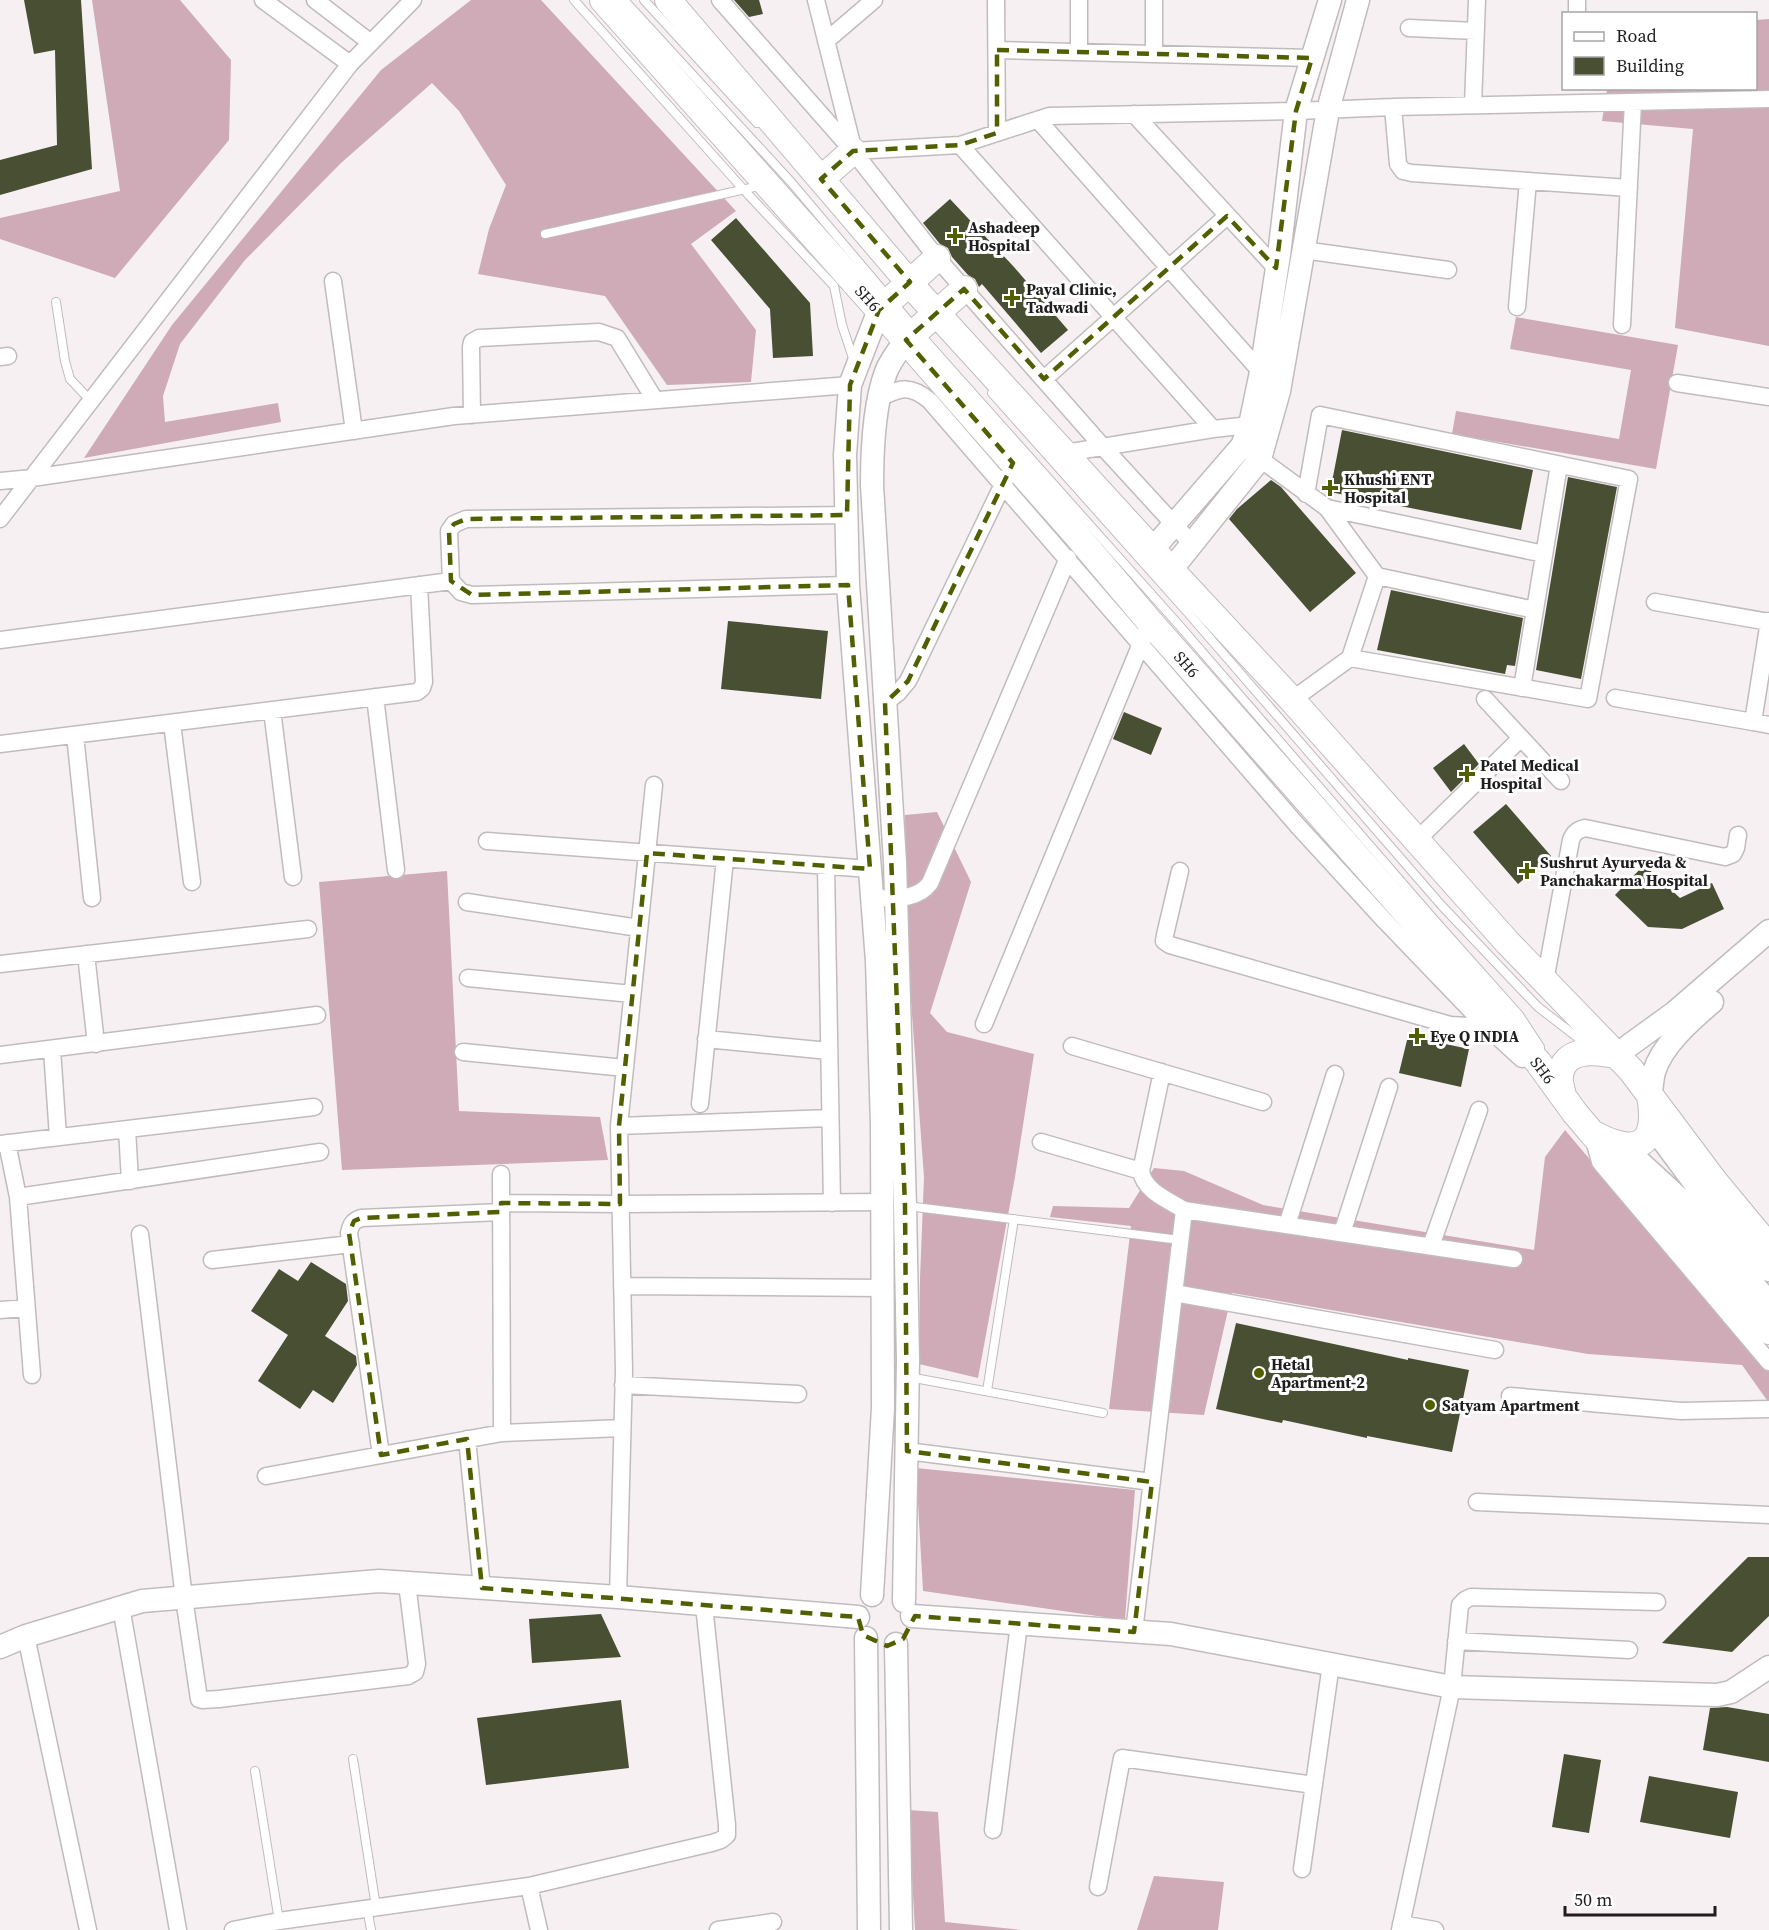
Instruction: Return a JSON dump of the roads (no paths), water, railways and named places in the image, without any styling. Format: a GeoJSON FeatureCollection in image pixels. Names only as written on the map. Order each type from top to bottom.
{"type":"FeatureCollection","features":[{"type":"Feature","properties":{"kind":"main road","name":"SH6"},"geometry":{"type":"LineString","coordinates":[[603,0],[756,187],[897,293],[924,325],[1008,474],[1145,632],[1538,1062],[1557,1078],[1591,1132],[1769,1331]]}},
{"type":"Feature","properties":{"kind":"main road"},"geometry":{"type":"LineString","coordinates":[[668,0],[821,179],[897,293],[924,325],[1065,453],[1170,570],[1292,700],[1508,943],[1545,981],[1606,1053],[1631,1070],[1715,1182],[1769,1247]]}},
{"type":"Feature","properties":{"kind":"main road"},"geometry":{"type":"LineString","coordinates":[[821,179],[853,151]]}},
{"type":"Feature","properties":{"kind":"main road"},"geometry":{"type":"LineString","coordinates":[[897,293],[937,258]]}},
{"type":"Feature","properties":{"kind":"main road"},"geometry":{"type":"LineString","coordinates":[[924,325],[964,289]]}},
{"type":"Feature","properties":{"kind":"main road"},"geometry":{"type":"LineString","coordinates":[[1557,1078],[1571,1056],[1584,1051],[1606,1053]]}},
{"type":"Feature","properties":{"kind":"main road"},"geometry":{"type":"LineString","coordinates":[[1591,1132],[1622,1146],[1646,1140],[1653,1126],[1650,1096]]}},
{"type":"Feature","properties":{"kind":"street"},"geometry":{"type":"LineString","coordinates":[[263,0],[350,64]]}},
{"type":"Feature","properties":{"kind":"street"},"geometry":{"type":"LineString","coordinates":[[315,0],[371,43]]}},
{"type":"Feature","properties":{"kind":"street"},"geometry":{"type":"LineString","coordinates":[[0,519],[350,64],[413,0]]}},
{"type":"Feature","properties":{"kind":"street"},"geometry":{"type":"LineString","coordinates":[[720,0],[853,151],[937,258],[1103,447],[1192,544]]}},
{"type":"Feature","properties":{"kind":"street"},"geometry":{"type":"LineString","coordinates":[[816,0],[853,151]]}},
{"type":"Feature","properties":{"kind":"street"},"geometry":{"type":"LineString","coordinates":[[826,41],[874,0]]}},
{"type":"Feature","properties":{"kind":"street"},"geometry":{"type":"LineString","coordinates":[[996,0],[997,133]]}},
{"type":"Feature","properties":{"kind":"street"},"geometry":{"type":"LineString","coordinates":[[1079,0],[1079,51]]}},
{"type":"Feature","properties":{"kind":"street"},"geometry":{"type":"LineString","coordinates":[[1154,0],[1154,53]]}},
{"type":"Feature","properties":{"kind":"street"},"geometry":{"type":"LineString","coordinates":[[1152,550],[1246,435],[1261,372],[1279,255],[1296,111],[1330,0]]}},
{"type":"Feature","properties":{"kind":"street"},"geometry":{"type":"LineString","coordinates":[[1170,570],[1260,459],[1280,392],[1328,110],[1358,0]]}},
{"type":"Feature","properties":{"kind":"street"},"geometry":{"type":"LineString","coordinates":[[1473,105],[1477,0]]}},
{"type":"Feature","properties":{"kind":"street"},"geometry":{"type":"LineString","coordinates":[[1409,28],[1476,31]]}},
{"type":"Feature","properties":{"kind":"street"},"geometry":{"type":"LineString","coordinates":[[997,50],[1312,58]]}},
{"type":"Feature","properties":{"kind":"street"},"geometry":{"type":"LineString","coordinates":[[853,151],[960,145],[1049,116],[1473,105],[1573,96],[1633,102],[1769,99]]}},
{"type":"Feature","properties":{"kind":"street"},"geometry":{"type":"LineString","coordinates":[[1622,325],[1633,102]]}},
{"type":"Feature","properties":{"kind":"street"},"geometry":{"type":"LineString","coordinates":[[1393,107],[1398,165],[1403,171],[1629,188]]}},
{"type":"Feature","properties":{"kind":"street"},"geometry":{"type":"LineString","coordinates":[[1134,114],[1276,268]]}},
{"type":"Feature","properties":{"kind":"street"},"geometry":{"type":"LineString","coordinates":[[1038,120],[1261,372]]}},
{"type":"Feature","properties":{"kind":"street"},"geometry":{"type":"LineString","coordinates":[[960,145],[1214,429]]}},
{"type":"Feature","properties":{"kind":"street"},"geometry":{"type":"LineString","coordinates":[[1517,307],[1528,181]]}},
{"type":"Feature","properties":{"kind":"street"},"geometry":{"type":"LineString","coordinates":[[1044,379],[1227,216]]}},
{"type":"Feature","properties":{"kind":"street"},"geometry":{"type":"LineString","coordinates":[[1303,250],[1448,270]]}},
{"type":"Feature","properties":{"kind":"street"},"geometry":{"type":"LineString","coordinates":[[333,281],[354,431]]}},
{"type":"Feature","properties":{"kind":"street"},"geometry":{"type":"LineString","coordinates":[[872,1595],[883,1408],[882,1125],[877,961],[848,585],[845,455],[853,376],[897,293]]}},
{"type":"Feature","properties":{"kind":"street"},"geometry":{"type":"LineString","coordinates":[[0,1647],[26,1636],[142,1601],[380,1581],[704,1605],[862,1627],[878,1645],[887,1646],[896,1644],[909,1632],[912,1624],[908,1608],[905,1206],[896,898],[872,485],[874,436],[886,372],[924,325]]}},
{"type":"Feature","properties":{"kind":"street"},"geometry":{"type":"LineString","coordinates":[[472,415],[471,347],[472,342],[479,338],[599,332],[617,338],[655,400]]}},
{"type":"Feature","properties":{"kind":"street"},"geometry":{"type":"LineString","coordinates":[[0,481],[472,415],[655,400],[853,376]]}},
{"type":"Feature","properties":{"kind":"street"},"geometry":{"type":"LineString","coordinates":[[1677,382],[1769,397]]}},
{"type":"Feature","properties":{"kind":"street"},"geometry":{"type":"LineString","coordinates":[[880,398],[900,389],[912,389],[922,394],[1008,474],[1068,558],[1145,632],[1297,825],[1487,1027],[1557,1078]]}},
{"type":"Feature","properties":{"kind":"street"},"geometry":{"type":"LineString","coordinates":[[1306,494],[1320,415],[1629,479],[1588,699],[1350,658]]}},
{"type":"Feature","properties":{"kind":"street"},"geometry":{"type":"LineString","coordinates":[[1065,453],[1214,429],[1246,435],[1260,459],[1327,508],[1377,576],[1535,610]]}},
{"type":"Feature","properties":{"kind":"street"},"geometry":{"type":"LineString","coordinates":[[1522,688],[1559,465]]}},
{"type":"Feature","properties":{"kind":"street"},"geometry":{"type":"LineString","coordinates":[[885,703],[909,681],[1008,474]]}},
{"type":"Feature","properties":{"kind":"street"},"geometry":{"type":"LineString","coordinates":[[1327,508],[1544,554]]}},
{"type":"Feature","properties":{"kind":"street"},"geometry":{"type":"LineString","coordinates":[[847,515],[466,519],[454,524],[450,531],[451,581],[461,592],[472,595],[848,585]]}},
{"type":"Feature","properties":{"kind":"street"},"geometry":{"type":"LineString","coordinates":[[872,898],[918,895],[930,883],[1068,558]]}},
{"type":"Feature","properties":{"kind":"street"},"geometry":{"type":"LineString","coordinates":[[1292,700],[1350,658],[1377,576]]}},
{"type":"Feature","properties":{"kind":"street"},"geometry":{"type":"LineString","coordinates":[[0,640],[451,581]]}},
{"type":"Feature","properties":{"kind":"street"},"geometry":{"type":"LineString","coordinates":[[0,744],[417,692],[422,688],[424,682],[419,585]]}},
{"type":"Feature","properties":{"kind":"street"},"geometry":{"type":"LineString","coordinates":[[1615,698],[1761,723],[1769,622],[1655,602]]}},
{"type":"Feature","properties":{"kind":"street"},"geometry":{"type":"LineString","coordinates":[[984,1024],[1145,632]]}},
{"type":"Feature","properties":{"kind":"street"},"geometry":{"type":"LineString","coordinates":[[375,697],[396,870]]}},
{"type":"Feature","properties":{"kind":"street"},"geometry":{"type":"LineString","coordinates":[[1485,699],[1561,781]]}},
{"type":"Feature","properties":{"kind":"street"},"geometry":{"type":"LineString","coordinates":[[272,710],[293,877]]}},
{"type":"Feature","properties":{"kind":"street"},"geometry":{"type":"LineString","coordinates":[[172,723],[192,882]]}},
{"type":"Feature","properties":{"kind":"street"},"geometry":{"type":"LineString","coordinates":[[75,735],[92,898]]}},
{"type":"Feature","properties":{"kind":"street"},"geometry":{"type":"LineString","coordinates":[[1417,840],[1521,738]]}},
{"type":"Feature","properties":{"kind":"street"},"geometry":{"type":"LineString","coordinates":[[618,1597],[623,1385],[619,1126],[654,785]]}},
{"type":"Feature","properties":{"kind":"street"},"geometry":{"type":"LineString","coordinates":[[1545,981],[1571,840],[1573,834],[1578,830],[1585,828],[1725,857],[1733,854],[1738,835]]}},
{"type":"Feature","properties":{"kind":"street"},"geometry":{"type":"LineString","coordinates":[[488,841],[870,869]]}},
{"type":"Feature","properties":{"kind":"street"},"geometry":{"type":"LineString","coordinates":[[700,1104],[725,859]]}},
{"type":"Feature","properties":{"kind":"street"},"geometry":{"type":"LineString","coordinates":[[826,866],[832,1203]]}},
{"type":"Feature","properties":{"kind":"street"},"geometry":{"type":"LineString","coordinates":[[1180,871],[1164,941],[1170,945],[1450,1025],[1487,1027]]}},
{"type":"Feature","properties":{"kind":"street"},"geometry":{"type":"LineString","coordinates":[[467,902],[639,928]]}},
{"type":"Feature","properties":{"kind":"street"},"geometry":{"type":"LineString","coordinates":[[0,964],[308,929]]}},
{"type":"Feature","properties":{"kind":"street"},"geometry":{"type":"LineString","coordinates":[[1606,1053],[1674,1013],[1769,931]]}},
{"type":"Feature","properties":{"kind":"street"},"geometry":{"type":"LineString","coordinates":[[1650,1096],[1654,1070],[1675,1038],[1689,1022],[1769,951]]}},
{"type":"Feature","properties":{"kind":"street"},"geometry":{"type":"LineString","coordinates":[[86,954],[96,1044]]}},
{"type":"Feature","properties":{"kind":"street"},"geometry":{"type":"LineString","coordinates":[[468,978],[632,994]]}},
{"type":"Feature","properties":{"kind":"street"},"geometry":{"type":"LineString","coordinates":[[0,1055],[317,1015]]}},
{"type":"Feature","properties":{"kind":"street"},"geometry":{"type":"LineString","coordinates":[[706,1039],[829,1051]]}},
{"type":"Feature","properties":{"kind":"street"},"geometry":{"type":"LineString","coordinates":[[1072,1046],[1263,1102]]}},
{"type":"Feature","properties":{"kind":"street"},"geometry":{"type":"LineString","coordinates":[[52,1049],[58,1137]]}},
{"type":"Feature","properties":{"kind":"street"},"geometry":{"type":"LineString","coordinates":[[464,1052],[625,1068]]}},
{"type":"Feature","properties":{"kind":"street"},"geometry":{"type":"LineString","coordinates":[[1162,1072],[1141,1171],[1142,1178],[1151,1190],[1184,1210],[1514,1259]]}},
{"type":"Feature","properties":{"kind":"street"},"geometry":{"type":"LineString","coordinates":[[1287,1225],[1335,1074]]}},
{"type":"Feature","properties":{"kind":"street"},"geometry":{"type":"LineString","coordinates":[[1342,1233],[1389,1087]]}},
{"type":"Feature","properties":{"kind":"street"},"geometry":{"type":"LineString","coordinates":[[32,1375],[18,1197],[4,1143],[314,1107]]}},
{"type":"Feature","properties":{"kind":"street"},"geometry":{"type":"LineString","coordinates":[[1431,1246],[1479,1110]]}},
{"type":"Feature","properties":{"kind":"street"},"geometry":{"type":"LineString","coordinates":[[619,1126],[830,1118]]}},
{"type":"Feature","properties":{"kind":"street"},"geometry":{"type":"LineString","coordinates":[[1653,1126],[1697,1186],[1769,1270]]}},
{"type":"Feature","properties":{"kind":"street"},"geometry":{"type":"LineString","coordinates":[[127,1129],[130,1181]]}},
{"type":"Feature","properties":{"kind":"street"},"geometry":{"type":"LineString","coordinates":[[1591,1132],[1600,1162],[1769,1362]]}},
{"type":"Feature","properties":{"kind":"street"},"geometry":{"type":"LineString","coordinates":[[1041,1142],[1141,1171]]}},
{"type":"Feature","properties":{"kind":"street"},"geometry":{"type":"LineString","coordinates":[[1622,1146],[1682,1200],[1769,1303]]}},
{"type":"Feature","properties":{"kind":"street"},"geometry":{"type":"LineString","coordinates":[[18,1197],[320,1152]]}},
{"type":"Feature","properties":{"kind":"street"},"geometry":{"type":"LineString","coordinates":[[501,1174],[502,1433]]}},
{"type":"Feature","properties":{"kind":"street"},"geometry":{"type":"LineString","coordinates":[[381,1455],[351,1244],[351,1226],[354,1221],[361,1218],[501,1207],[881,1202]]}},
{"type":"Feature","properties":{"kind":"street"},"geometry":{"type":"LineString","coordinates":[[1134,1632],[1184,1210]]}},
{"type":"Feature","properties":{"kind":"street"},"geometry":{"type":"LineString","coordinates":[[140,1234],[184,1598],[199,1697],[202,1700],[408,1676],[415,1672],[417,1664],[406,1583]]}},
{"type":"Feature","properties":{"kind":"street"},"geometry":{"type":"LineString","coordinates":[[212,1260],[351,1244]]}},
{"type":"Feature","properties":{"kind":"street"},"geometry":{"type":"LineString","coordinates":[[622,1286],[882,1288]]}},
{"type":"Feature","properties":{"kind":"street"},"geometry":{"type":"LineString","coordinates":[[1174,1293],[1495,1350]]}},
{"type":"Feature","properties":{"kind":"street"},"geometry":{"type":"LineString","coordinates":[[0,1310],[26,1308]]}},
{"type":"Feature","properties":{"kind":"street"},"geometry":{"type":"LineString","coordinates":[[623,1385],[798,1394]]}},
{"type":"Feature","properties":{"kind":"street"},"geometry":{"type":"LineString","coordinates":[[1510,1396],[1681,1411],[1769,1409]]}},
{"type":"Feature","properties":{"kind":"street"},"geometry":{"type":"LineString","coordinates":[[266,1476],[502,1433],[622,1428]]}},
{"type":"Feature","properties":{"kind":"street"},"geometry":{"type":"LineString","coordinates":[[467,1439],[482,1588]]}},
{"type":"Feature","properties":{"kind":"street"},"geometry":{"type":"LineString","coordinates":[[907,1451],[1152,1482]]}},
{"type":"Feature","properties":{"kind":"street"},"geometry":{"type":"LineString","coordinates":[[1477,1503],[1769,1515]]}},
{"type":"Feature","properties":{"kind":"street"},"geometry":{"type":"LineString","coordinates":[[869,1930],[862,1627],[865,1601],[872,1595],[890,1593],[908,1608],[1019,1624],[1171,1634],[1452,1687],[1717,1695],[1731,1692],[1769,1667]]}},
{"type":"Feature","properties":{"kind":"street"},"geometry":{"type":"LineString","coordinates":[[1435,1930],[1400,1927],[1452,1687],[1460,1605],[1471,1597],[1657,1602]]}},
{"type":"Feature","properties":{"kind":"street"},"geometry":{"type":"LineString","coordinates":[[233,1930],[372,1907],[529,1886],[721,1840],[727,1835],[727,1825],[704,1605]]}},
{"type":"Feature","properties":{"kind":"street"},"geometry":{"type":"LineString","coordinates":[[122,1607],[178,1930]]}},
{"type":"Feature","properties":{"kind":"street"},"geometry":{"type":"LineString","coordinates":[[993,1830],[1019,1624]]}},
{"type":"Feature","properties":{"kind":"street"},"geometry":{"type":"LineString","coordinates":[[26,1636],[88,1930]]}},
{"type":"Feature","properties":{"kind":"street"},"geometry":{"type":"LineString","coordinates":[[1456,1641],[1629,1650]]}},
{"type":"Feature","properties":{"kind":"street"},"geometry":{"type":"LineString","coordinates":[[896,1644],[901,1930]]}},
{"type":"Feature","properties":{"kind":"street"},"geometry":{"type":"LineString","coordinates":[[1745,1683],[1769,1661]]}},
{"type":"Feature","properties":{"kind":"street"},"geometry":{"type":"LineString","coordinates":[[1302,1869],[1331,1664]]}},
{"type":"Feature","properties":{"kind":"street"},"geometry":{"type":"LineString","coordinates":[[1098,1887],[1122,1758],[1314,1785]]}},
{"type":"Feature","properties":{"kind":"street"},"geometry":{"type":"LineString","coordinates":[[529,1886],[539,1930]]}},
{"type":"Feature","properties":{"kind":"street"},"geometry":{"type":"LineString","coordinates":[[718,1930],[773,1922]]}},
{"type":"Feature","properties":{"kind":"lane"},"geometry":{"type":"LineString","coordinates":[[574,0],[756,187],[834,286],[853,376]]}},
{"type":"Feature","properties":{"kind":"lane"},"geometry":{"type":"LineString","coordinates":[[624,0],[791,182],[897,293]]}},
{"type":"Feature","properties":{"kind":"lane"},"geometry":{"type":"LineString","coordinates":[[644,0],[763,129]]}},
{"type":"Feature","properties":{"kind":"lane"},"geometry":{"type":"LineString","coordinates":[[545,234],[756,187]]}},
{"type":"Feature","properties":{"kind":"lane"},"geometry":{"type":"LineString","coordinates":[[56,302],[65,361],[70,378],[91,401]]}},
{"type":"Feature","properties":{"kind":"lane"},"geometry":{"type":"LineString","coordinates":[[924,325],[1178,624],[1519,1015],[1542,1051]]}},
{"type":"Feature","properties":{"kind":"lane"},"geometry":{"type":"LineString","coordinates":[[984,383],[1189,614],[1442,906],[1538,1007],[1606,1053]]}},
{"type":"Feature","properties":{"kind":"lane"},"geometry":{"type":"LineString","coordinates":[[905,1206],[1180,1240]]}},
{"type":"Feature","properties":{"kind":"lane"},"geometry":{"type":"LineString","coordinates":[[987,1391],[1014,1220]]}},
{"type":"Feature","properties":{"kind":"lane"},"geometry":{"type":"LineString","coordinates":[[908,1377],[1103,1413]]}},
{"type":"Feature","properties":{"kind":"lane"},"geometry":{"type":"LineString","coordinates":[[353,1759],[372,1907],[371,1930]]}},
{"type":"Feature","properties":{"kind":"lane"},"geometry":{"type":"LineString","coordinates":[[255,1771],[286,1923]]}},
{"type":"Feature","properties":{"kind":"place","name":"Ashadeep Hospital"},"geometry":{"type":"Point","coordinates":[955,236]}},
{"type":"Feature","properties":{"kind":"place","name":"Payal Clinic, Tadwadi"},"geometry":{"type":"Point","coordinates":[1012,298]}},
{"type":"Feature","properties":{"kind":"place","name":"Khushi ENT Hospital"},"geometry":{"type":"Point","coordinates":[1330,488]}},
{"type":"Feature","properties":{"kind":"place","name":"Patel Medical Hospital"},"geometry":{"type":"Point","coordinates":[1467,774]}},
{"type":"Feature","properties":{"kind":"place","name":"Sushrut Ayurveda & Panchakarma Hospital"},"geometry":{"type":"Point","coordinates":[1527,871]}},
{"type":"Feature","properties":{"kind":"place","name":"Eye Q INDIA"},"geometry":{"type":"Point","coordinates":[1417,1036]}},
{"type":"Feature","properties":{"kind":"place","name":"Hetal Apartment-2"},"geometry":{"type":"Point","coordinates":[1259,1373]}},
{"type":"Feature","properties":{"kind":"place","name":"Satyam Apartment"},"geometry":{"type":"Point","coordinates":[1430,1405]}}]}
